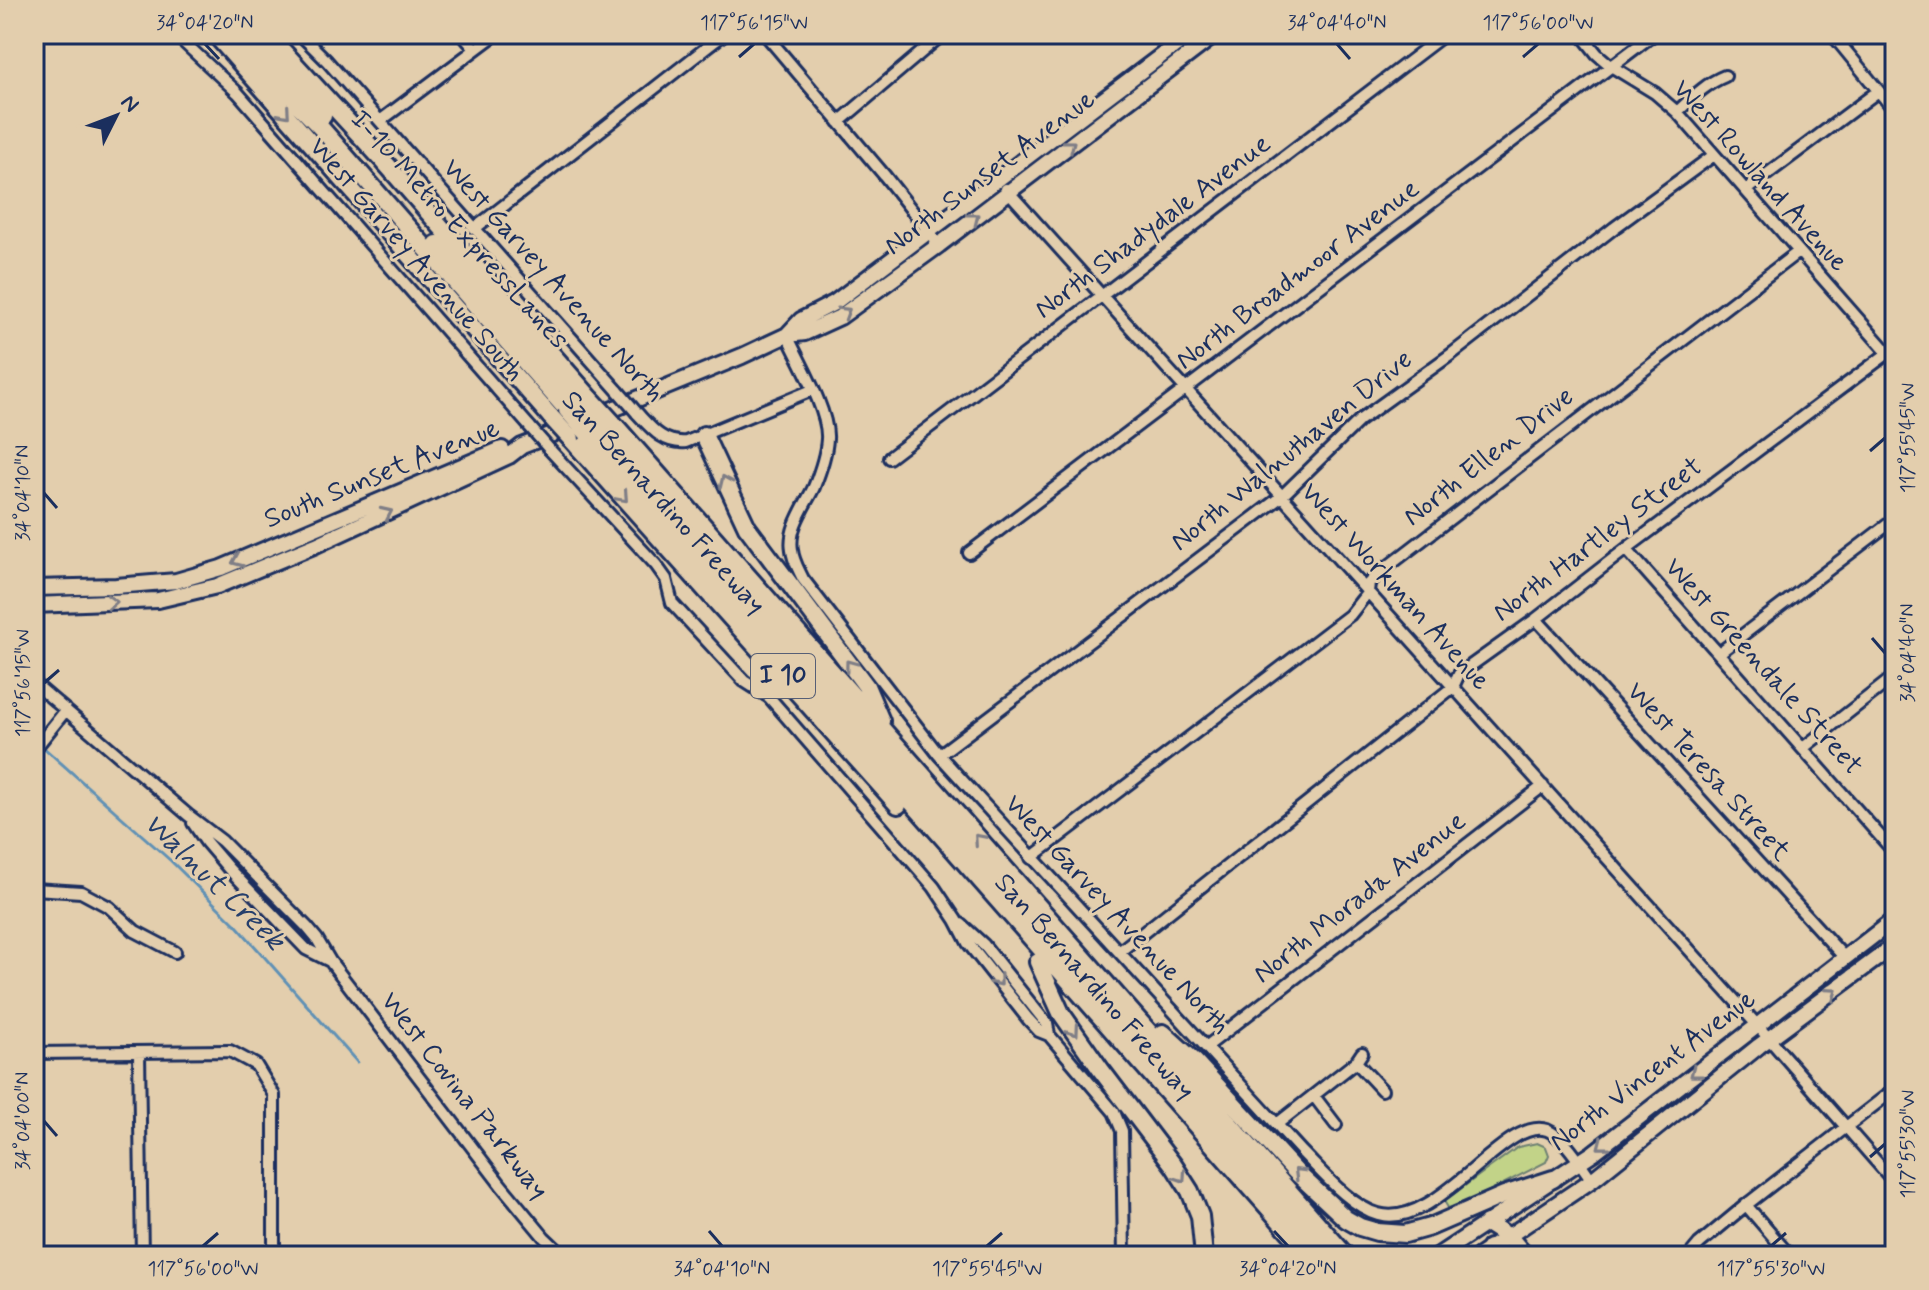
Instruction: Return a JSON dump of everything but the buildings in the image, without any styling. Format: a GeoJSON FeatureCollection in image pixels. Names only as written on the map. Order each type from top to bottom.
{"type":"FeatureCollection","features":[{"type":"Feature","properties":{"kind":"highway","name":"San Bernardino Freeway"},"geometry":{"type":"LineString","coordinates":[[215,34],[551,417],[589,429],[886,734],[1346,1256]]}},
{"type":"Feature","properties":{"kind":"highway","name":"I-10 Metro ExpressLanes"},"geometry":{"type":"LineString","coordinates":[[229,34],[579,404]]}},
{"type":"Feature","properties":{"kind":"highway","name":"I-10 Metro ExpressLanes"},"geometry":{"type":"LineString","coordinates":[[246,34],[322,114],[579,404],[589,429],[1311,1256]]}},
{"type":"Feature","properties":{"kind":"highway","name":"San Bernardino Freeway"},"geometry":{"type":"LineString","coordinates":[[267,34],[381,158],[579,404],[589,429],[1038,962],[1298,1256]]}},
{"type":"Feature","properties":{"kind":"highway","name":"I-10 Metro ExpressLanes"},"geometry":{"type":"LineString","coordinates":[[589,429],[1328,1256]]}},
{"type":"Feature","properties":{"kind":"highway"},"geometry":{"type":"LineString","coordinates":[[704,435],[747,527],[866,686],[886,734]]}},
{"type":"Feature","properties":{"kind":"highway"},"geometry":{"type":"LineString","coordinates":[[1038,962],[1061,1013],[1190,1191],[1200,1216],[1204,1256]]}},
{"type":"Feature","properties":{"kind":"highway"},"geometry":{"type":"LineString","coordinates":[[1105,982],[1195,1062],[1296,1172],[1346,1219],[1360,1227],[1405,1234],[1553,1179]]}},
{"type":"Feature","properties":{"kind":"highway"},"geometry":{"type":"LineString","coordinates":[[1284,1184],[1315,1205],[1360,1256]]}},
{"type":"Feature","properties":{"kind":"highway"},"geometry":{"type":"LineString","coordinates":[[1487,1223],[1509,1237],[1525,1256]]}},
{"type":"Feature","properties":{"kind":"main road","name":"North Sunset Avenue"},"geometry":{"type":"LineString","coordinates":[[787,335],[801,320],[834,303],[1190,34]]}},
{"type":"Feature","properties":{"kind":"main road","name":"North Sunset Avenue"},"geometry":{"type":"LineString","coordinates":[[522,446],[589,429],[787,335],[805,333],[840,317],[1216,34]]}},
{"type":"Feature","properties":{"kind":"main road","name":"South Sunset Avenue"},"geometry":{"type":"LineString","coordinates":[[34,588],[176,581],[229,564],[505,448],[522,446]]}},
{"type":"Feature","properties":{"kind":"main road","name":"South Sunset Avenue"},"geometry":{"type":"LineString","coordinates":[[34,605],[158,600],[217,586],[398,508],[509,456],[522,446]]}},
{"type":"Feature","properties":{"kind":"main road","name":"North Vincent Avenue"},"geometry":{"type":"LineString","coordinates":[[1437,1256],[1579,1162],[1895,919]]}},
{"type":"Feature","properties":{"kind":"main road","name":"North Vincent Avenue"},"geometry":{"type":"LineString","coordinates":[[1490,1253],[1592,1180],[1769,1039],[1895,945]]}},
{"type":"Feature","properties":{"kind":"street","name":"West Garvey Avenue South"},"geometry":{"type":"LineString","coordinates":[[175,34],[238,93],[550,450],[656,565],[666,579],[672,603],[744,681],[769,697],[934,887],[956,920],[984,945],[1047,1024],[1049,1035],[1114,1112],[1122,1131],[1124,1256]]}},
{"type":"Feature","properties":{"kind":"street","name":"West Garvey Avenue North"},"geometry":{"type":"LineString","coordinates":[[300,34],[660,437],[677,443],[686,442],[812,390]]}},
{"type":"Feature","properties":{"kind":"street"},"geometry":{"type":"LineString","coordinates":[[462,34],[475,49]]}},
{"type":"Feature","properties":{"kind":"street"},"geometry":{"type":"LineString","coordinates":[[380,121],[496,34]]}},
{"type":"Feature","properties":{"kind":"street"},"geometry":{"type":"LineString","coordinates":[[474,229],[724,34]]}},
{"type":"Feature","properties":{"kind":"street"},"geometry":{"type":"LineString","coordinates":[[839,122],[943,34]]}},
{"type":"Feature","properties":{"kind":"street","name":"North Shadydale Avenue"},"geometry":{"type":"LineString","coordinates":[[889,458],[1445,34]]}},
{"type":"Feature","properties":{"kind":"street","name":"West Rowland Avenue"},"geometry":{"type":"LineString","coordinates":[[1581,34],[1611,66],[1655,93],[1677,112],[1891,357]]}},
{"type":"Feature","properties":{"kind":"street","name":"North Broadmoor Avenue"},"geometry":{"type":"LineString","coordinates":[[969,553],[1654,34]]}},
{"type":"Feature","properties":{"kind":"street"},"geometry":{"type":"LineString","coordinates":[[1832,34],[1895,111]]}},
{"type":"Feature","properties":{"kind":"street"},"geometry":{"type":"LineString","coordinates":[[770,36],[939,245]]}},
{"type":"Feature","properties":{"kind":"street"},"geometry":{"type":"LineString","coordinates":[[1677,112],[1700,90],[1725,76]]}},
{"type":"Feature","properties":{"kind":"street"},"geometry":{"type":"LineString","coordinates":[[1746,190],[1877,92]]}},
{"type":"Feature","properties":{"kind":"street","name":"North Walnuthaven Drive"},"geometry":{"type":"LineString","coordinates":[[939,755],[1282,496],[1360,420],[1714,155]]}},
{"type":"Feature","properties":{"kind":"street","name":"West Workman Avenue"},"geometry":{"type":"LineString","coordinates":[[998,180],[1757,1025],[1895,1183]]}},
{"type":"Feature","properties":{"kind":"street","name":"North Ellen Drive"},"geometry":{"type":"LineString","coordinates":[[1031,858],[1350,615],[1378,574],[1798,252]]}},
{"type":"Feature","properties":{"kind":"street","name":"West Garvey Avenue North"},"geometry":{"type":"LineString","coordinates":[[787,335],[823,415],[828,436],[815,483],[793,528],[791,547],[803,579],[939,755],[1277,1124],[1340,1189],[1377,1214],[1393,1216],[1411,1213],[1428,1204],[1524,1131],[1536,1129],[1547,1130],[1558,1137],[1592,1180]]}},
{"type":"Feature","properties":{"kind":"street","name":"North Hartley Street"},"geometry":{"type":"LineString","coordinates":[[1119,952],[1453,687],[1459,674],[1891,357]]}},
{"type":"Feature","properties":{"kind":"street"},"geometry":{"type":"LineString","coordinates":[[1719,653],[1895,519]]}},
{"type":"Feature","properties":{"kind":"street","name":"West Greendale Street"},"geometry":{"type":"LineString","coordinates":[[1626,549],[1895,853]]}},
{"type":"Feature","properties":{"kind":"street","name":"West Teresa Street"},"geometry":{"type":"LineString","coordinates":[[1536,619],[1844,957]]}},
{"type":"Feature","properties":{"kind":"street"},"geometry":{"type":"LineString","coordinates":[[1803,748],[1893,682]]}},
{"type":"Feature","properties":{"kind":"street","name":"West Covina Parkway"},"geometry":{"type":"LineString","coordinates":[[34,683],[222,841],[297,917],[317,939],[330,961],[501,1185],[564,1256]]}},
{"type":"Feature","properties":{"kind":"street"},"geometry":{"type":"LineString","coordinates":[[34,750],[66,710]]}},
{"type":"Feature","properties":{"kind":"street","name":"North Morada Avenue"},"geometry":{"type":"LineString","coordinates":[[1206,1047],[1543,786]]}},
{"type":"Feature","properties":{"kind":"street","name":"West Covina Parkway"},"geometry":{"type":"LineString","coordinates":[[188,815],[229,869],[306,949],[330,961]]}},
{"type":"Feature","properties":{"kind":"street"},"geometry":{"type":"LineString","coordinates":[[196,828],[210,839],[222,841]]}},
{"type":"Feature","properties":{"kind":"street"},"geometry":{"type":"LineString","coordinates":[[229,869],[243,872],[291,920],[297,917]]}},
{"type":"Feature","properties":{"kind":"street"},"geometry":{"type":"LineString","coordinates":[[34,889],[81,892],[109,907],[135,931],[175,952]]}},
{"type":"Feature","properties":{"kind":"street"},"geometry":{"type":"LineString","coordinates":[[34,1053],[230,1051],[256,1065],[274,1095],[274,1256]]}},
{"type":"Feature","properties":{"kind":"street"},"geometry":{"type":"LineString","coordinates":[[139,1053],[142,1256]]}},
{"type":"Feature","properties":{"kind":"street"},"geometry":{"type":"LineString","coordinates":[[1277,1124],[1359,1058],[1382,1090]]}},
{"type":"Feature","properties":{"kind":"street"},"geometry":{"type":"LineString","coordinates":[[1689,1256],[1746,1205],[1895,1089]]}},
{"type":"Feature","properties":{"kind":"street"},"geometry":{"type":"LineString","coordinates":[[1314,1096],[1336,1125]]}},
{"type":"Feature","properties":{"kind":"street"},"geometry":{"type":"LineString","coordinates":[[1746,1205],[1790,1256]]}},
{"type":"Feature","properties":{"kind":"green space"},"geometry":{"type":"Polygon","coordinates":[[[1537,1143],[1546,1147],[1549,1155],[1546,1162],[1450,1211],[1444,1201],[1518,1147],[1537,1143]]]}},
{"type":"Feature","properties":{"kind":"waterway","name":"Walnut Creek"},"geometry":{"type":"LineString","coordinates":[[34,739],[171,861],[237,926],[357,1062]]}}]}
